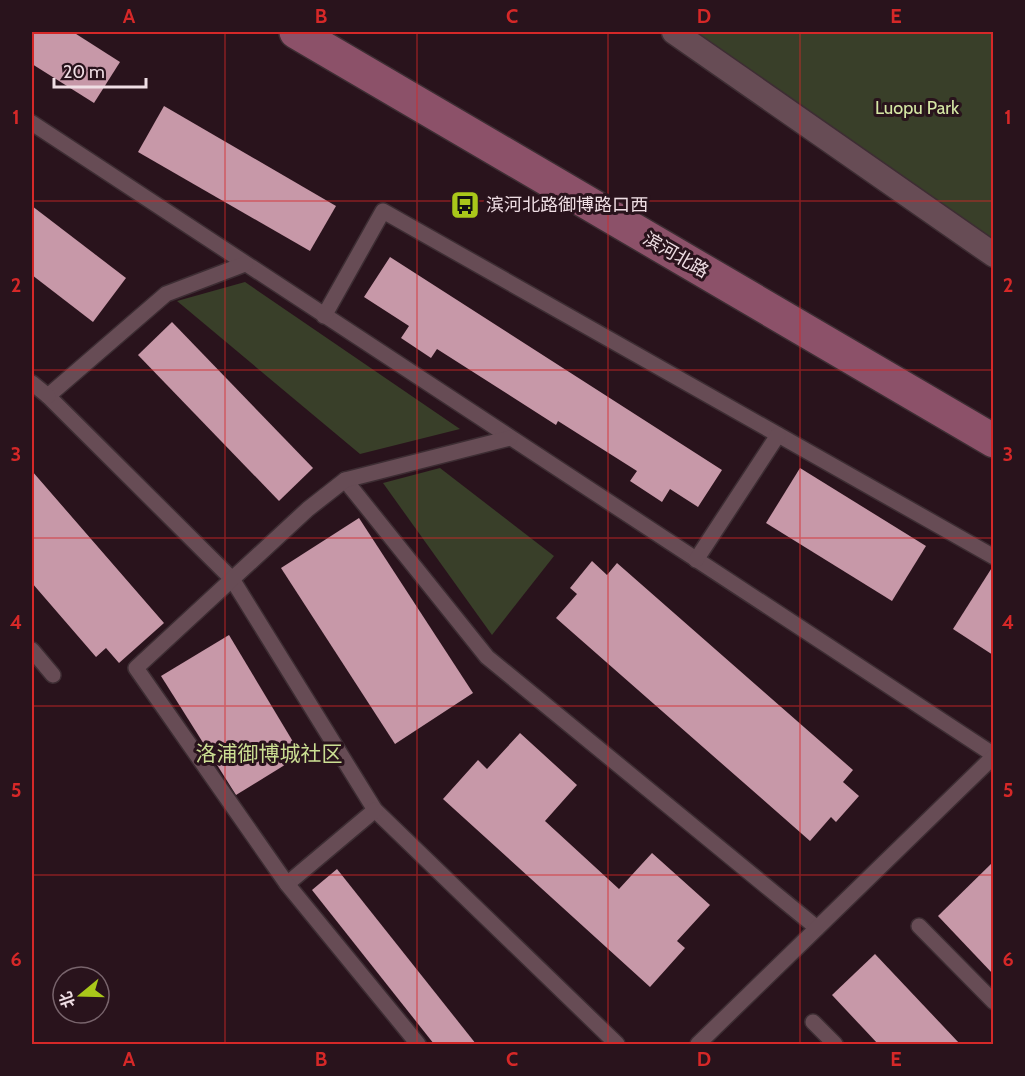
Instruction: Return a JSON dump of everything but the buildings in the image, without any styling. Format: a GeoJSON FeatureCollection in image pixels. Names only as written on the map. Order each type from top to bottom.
{"type":"FeatureCollection","features":[{"type":"Feature","properties":{"kind":"main road","name":"滨河北路"},"geometry":{"type":"LineString","coordinates":[[296,32],[993,441]]}},
{"type":"Feature","properties":{"kind":"street"},"geometry":{"type":"LineString","coordinates":[[674,32],[993,255]]}},
{"type":"Feature","properties":{"kind":"lane"},"geometry":{"type":"LineString","coordinates":[[32,123],[993,756],[698,1044]]}},
{"type":"Feature","properties":{"kind":"lane"},"geometry":{"type":"LineString","coordinates":[[324,316],[383,211],[993,557]]}},
{"type":"Feature","properties":{"kind":"lane"},"geometry":{"type":"LineString","coordinates":[[48,396],[166,294],[245,264]]}},
{"type":"Feature","properties":{"kind":"lane"},"geometry":{"type":"LineString","coordinates":[[32,383],[48,396],[232,579],[375,810],[617,1044]]}},
{"type":"Feature","properties":{"kind":"lane"},"geometry":{"type":"LineString","coordinates":[[696,560],[777,435]]}},
{"type":"Feature","properties":{"kind":"lane"},"geometry":{"type":"LineString","coordinates":[[418,1044],[287,884],[136,668],[308,509],[345,480],[510,438]]}},
{"type":"Feature","properties":{"kind":"lane"},"geometry":{"type":"LineString","coordinates":[[345,480],[487,657],[817,928]]}},
{"type":"Feature","properties":{"kind":"lane"},"geometry":{"type":"LineString","coordinates":[[32,650],[54,675]]}},
{"type":"Feature","properties":{"kind":"lane"},"geometry":{"type":"LineString","coordinates":[[287,884],[375,810]]}},
{"type":"Feature","properties":{"kind":"lane"},"geometry":{"type":"LineString","coordinates":[[919,926],[993,1002]]}},
{"type":"Feature","properties":{"kind":"lane"},"geometry":{"type":"LineString","coordinates":[[813,1022],[835,1044]]}},
{"type":"Feature","properties":{"kind":"green space","name":"Luopu Park"},"geometry":{"type":"Polygon","coordinates":[[[674,32],[993,32],[993,255],[674,32]]]}},
{"type":"Feature","properties":{"kind":"green space"},"geometry":{"type":"Polygon","coordinates":[[[245,282],[460,429],[360,454],[177,301],[245,282]]]}},
{"type":"Feature","properties":{"kind":"green space"},"geometry":{"type":"Polygon","coordinates":[[[440,468],[554,556],[492,635],[383,483],[440,468]]]}},
{"type":"Feature","properties":{"kind":"place","name":"滨河北路御博路口西"},"geometry":{"type":"Point","coordinates":[465,205]}},
{"type":"Feature","properties":{"kind":"district","name":"洛浦御博城社区"},"geometry":{"type":"Point","coordinates":[269,753]}}]}
